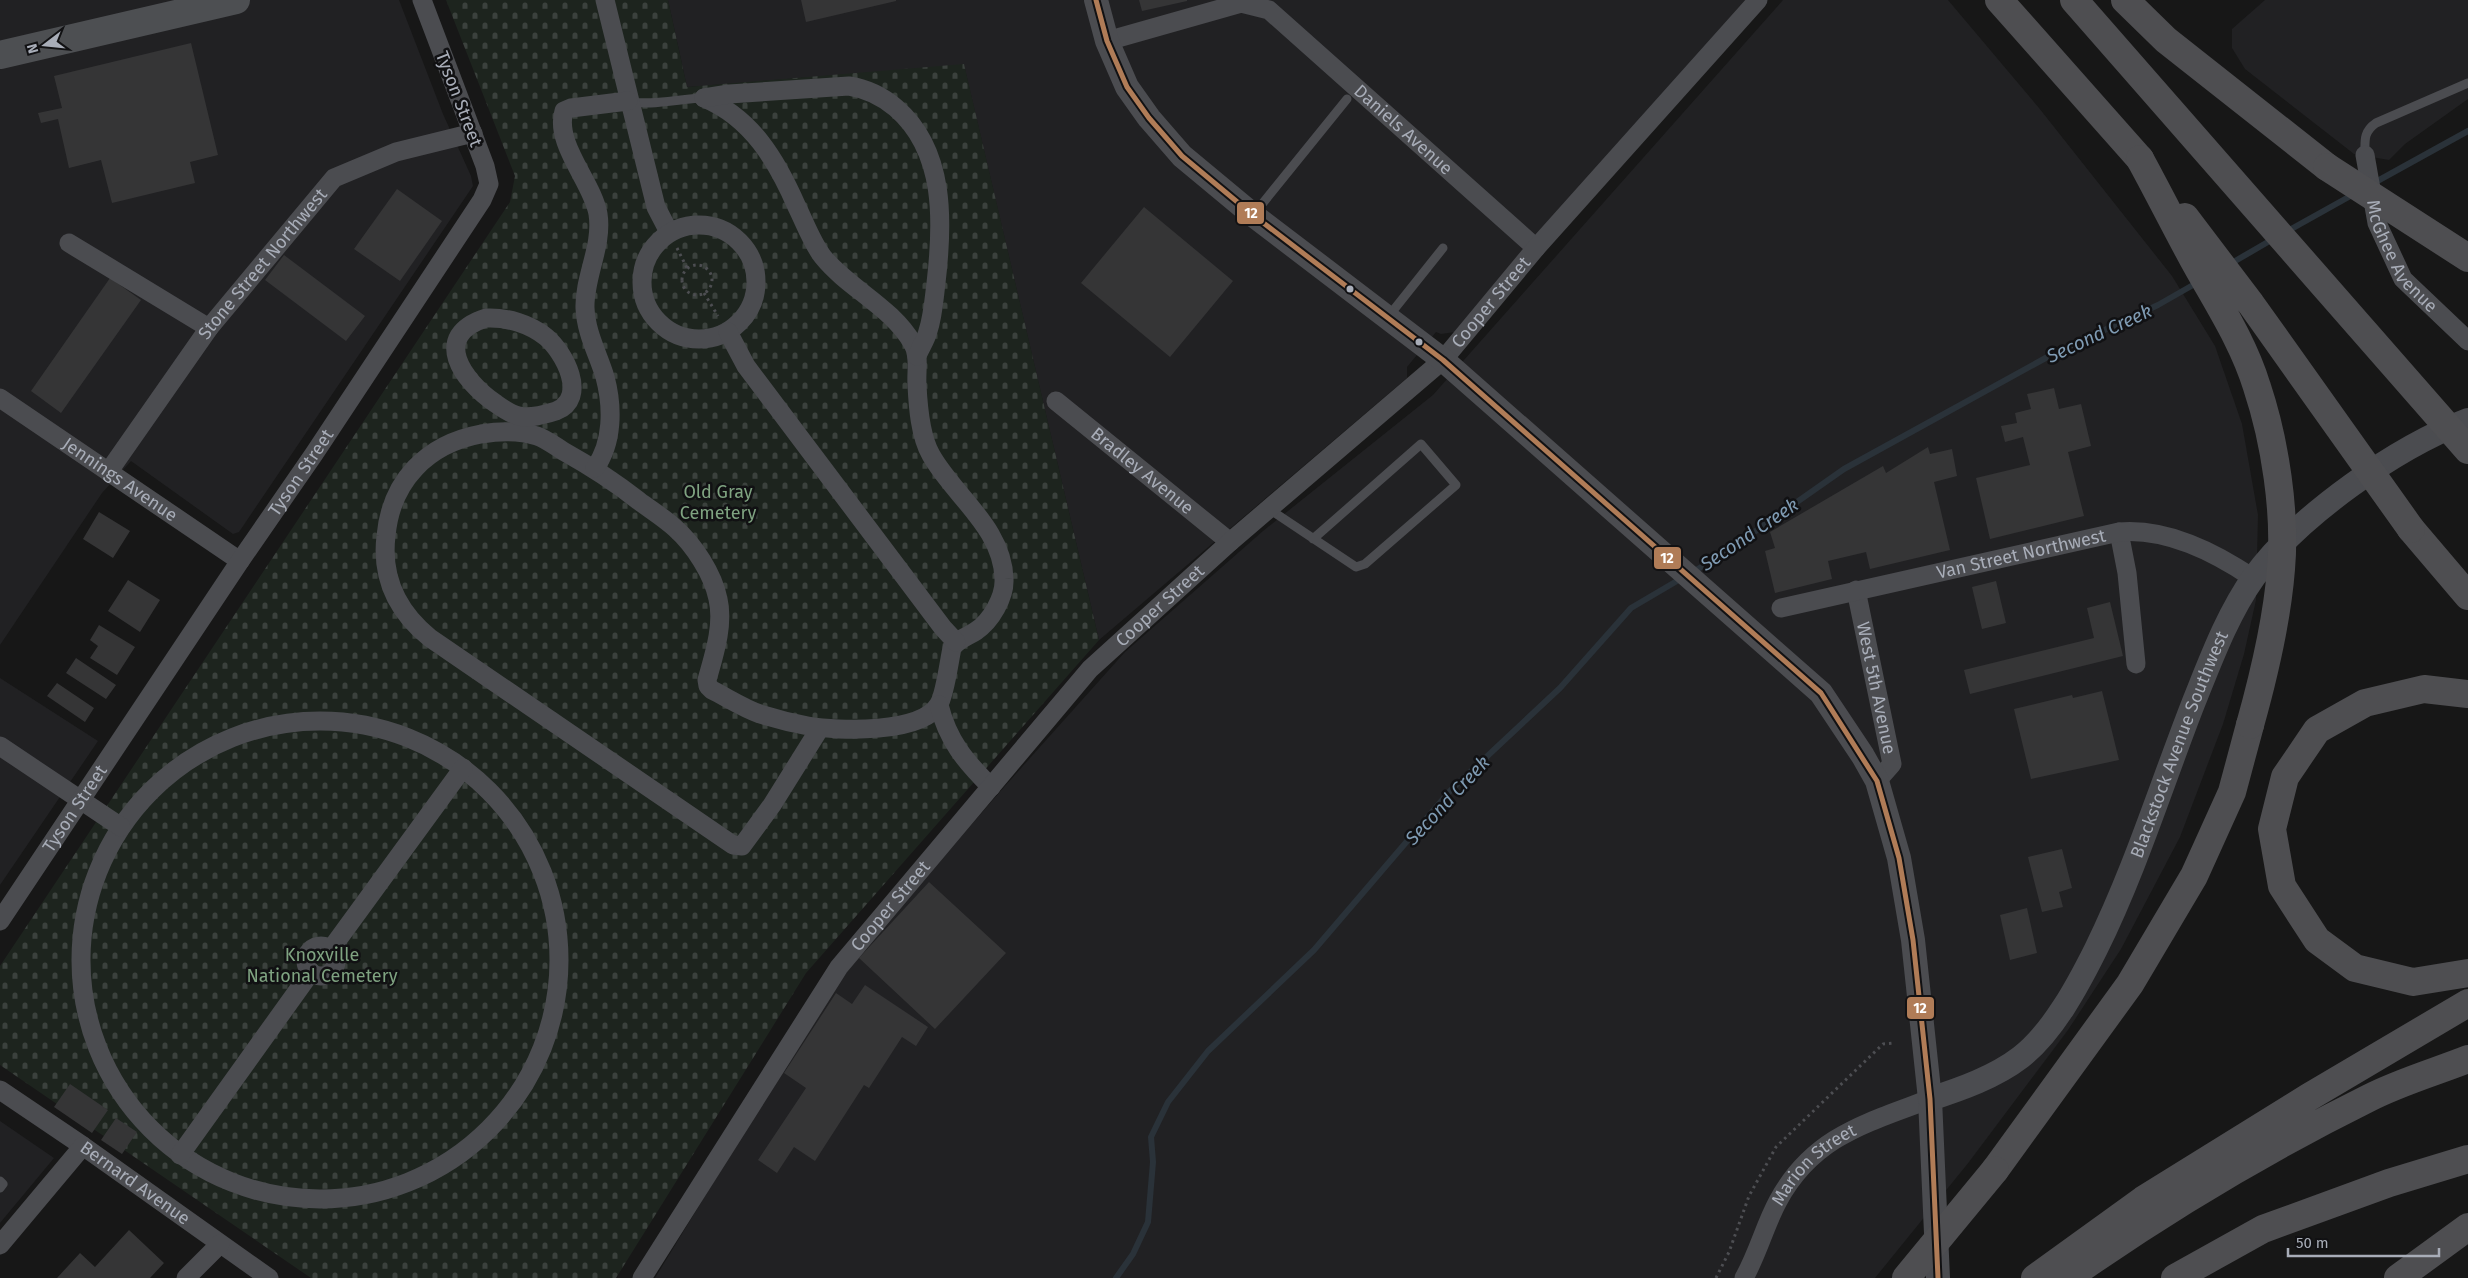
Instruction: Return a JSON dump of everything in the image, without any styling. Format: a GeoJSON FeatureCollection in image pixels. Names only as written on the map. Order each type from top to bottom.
{"type":"FeatureCollection","features":[{"type":"Feature","properties":{"kind":"highway"},"geometry":{"type":"LineString","coordinates":[[1999,0],[2140,159],[2251,304],[2411,529],[2468,596]]}},
{"type":"Feature","properties":{"kind":"highway"},"geometry":{"type":"LineString","coordinates":[[2074,0],[2468,450]]}},
{"type":"Feature","properties":{"kind":"highway"},"geometry":{"type":"LineString","coordinates":[[2125,0],[2166,40],[2327,167],[2468,258]]}},
{"type":"Feature","properties":{"kind":"highway"},"geometry":{"type":"LineString","coordinates":[[1906,1278],[1995,1170],[2130,984],[2194,876],[2232,792],[2260,689],[2281,569],[2280,507],[2270,438],[2257,386],[2229,319],[2193,260],[2140,159]]}},
{"type":"Feature","properties":{"kind":"highway"},"geometry":{"type":"LineString","coordinates":[[2327,167],[2468,236]]}},
{"type":"Feature","properties":{"kind":"highway"},"geometry":{"type":"LineString","coordinates":[[2437,413],[2468,434]]}},
{"type":"Feature","properties":{"kind":"highway"},"geometry":{"type":"LineString","coordinates":[[2468,694],[2424,689],[2365,702],[2317,730],[2285,777],[2272,829],[2282,886],[2317,940],[2355,968],[2413,982],[2468,973]]}},
{"type":"Feature","properties":{"kind":"highway"},"geometry":{"type":"LineString","coordinates":[[2035,1278],[2143,1200],[2309,1097],[2468,1002]]}},
{"type":"Feature","properties":{"kind":"highway"},"geometry":{"type":"LineString","coordinates":[[2067,1278],[2143,1225],[2234,1171],[2371,1097],[2468,1059]]}},
{"type":"Feature","properties":{"kind":"highway"},"geometry":{"type":"LineString","coordinates":[[2175,1278],[2263,1229],[2389,1183],[2468,1159]]}},
{"type":"Feature","properties":{"kind":"highway"},"geometry":{"type":"LineString","coordinates":[[2398,1278],[2468,1227]]}},
{"type":"Feature","properties":{"kind":"highway"},"geometry":{"type":"LineString","coordinates":[[2403,1278],[2468,1244]]}},
{"type":"Feature","properties":{"kind":"main road"},"geometry":{"type":"LineString","coordinates":[[0,55],[236,0]]}},
{"type":"Feature","properties":{"kind":"street","name":"Tyson Street"},"geometry":{"type":"LineString","coordinates":[[0,921],[482,200],[489,184],[473,133],[422,0]]}},
{"type":"Feature","properties":{"kind":"street"},"geometry":{"type":"LineString","coordinates":[[605,0],[628,100],[656,207],[669,232]]}},
{"type":"Feature","properties":{"kind":"street","name":"West 5th Avenue"},"geometry":{"type":"LineString","coordinates":[[1096,0],[1107,41],[1128,87],[1163,136],[1195,168],[1253,215],[1443,360],[1821,693],[1863,756],[1877,781],[1901,867],[1913,940],[1930,1099],[1938,1278]]}},
{"type":"Feature","properties":{"kind":"street","name":"Cooper Street"},"geometry":{"type":"LineString","coordinates":[[642,1278],[839,967],[1090,669],[1230,542],[1443,360],[1536,248],[1758,0]]}},
{"type":"Feature","properties":{"kind":"street","name":"Daniels Avenue"},"geometry":{"type":"LineString","coordinates":[[1107,41],[1241,3],[1269,10],[1536,248]]}},
{"type":"Feature","properties":{"kind":"street"},"geometry":{"type":"LineString","coordinates":[[704,98],[849,86],[862,88],[883,98],[913,125],[921,138],[934,171],[940,210],[939,254],[933,309],[928,333],[917,356]]}},
{"type":"Feature","properties":{"kind":"street"},"geometry":{"type":"LineString","coordinates":[[704,98],[732,113],[760,140],[777,165],[823,257],[891,318],[913,344],[917,356],[918,391],[927,447],[939,468],[988,531],[996,546],[1004,572],[1003,590],[986,622],[956,642],[952,648],[939,705],[946,726],[960,754],[991,787]]}},
{"type":"Feature","properties":{"kind":"street"},"geometry":{"type":"LineString","coordinates":[[595,468],[601,460],[610,432],[605,376],[590,334],[585,308],[598,221],[592,198],[568,146],[562,117],[564,111],[571,108],[628,100]]}},
{"type":"Feature","properties":{"kind":"street","name":"Stone Street Northwest"},"geometry":{"type":"LineString","coordinates":[[109,471],[209,328],[334,178],[396,152],[473,133]]}},
{"type":"Feature","properties":{"kind":"street","name":"McGhee Avenue"},"geometry":{"type":"LineString","coordinates":[[2365,155],[2378,224],[2403,279],[2468,341]]}},
{"type":"Feature","properties":{"kind":"street"},"geometry":{"type":"LineString","coordinates":[[704,224],[721,228],[737,238],[748,252],[755,269],[756,287],[752,305],[742,320],[728,332],[711,338],[693,340],[676,335],[660,325],[649,311],[642,294],[641,276],[645,259],[655,243],[669,232],[686,225],[704,224]]}},
{"type":"Feature","properties":{"kind":"street"},"geometry":{"type":"LineString","coordinates":[[69,243],[209,328]]}},
{"type":"Feature","properties":{"kind":"street"},"geometry":{"type":"LineString","coordinates":[[820,728],[772,805],[742,846],[733,846],[456,657],[411,623],[394,592],[385,562],[388,517],[400,487],[417,466],[445,444],[503,430],[518,424],[532,416],[559,410],[566,402],[571,390],[571,376],[563,354],[546,337],[516,322],[496,318],[473,322],[462,330],[456,340],[456,351],[462,371],[477,390],[506,411],[518,424],[595,468],[676,529],[695,552],[711,579],[720,607],[717,640],[706,680],[708,686],[759,713],[794,724],[820,728],[898,726],[930,714],[939,705]]}},
{"type":"Feature","properties":{"kind":"street"},"geometry":{"type":"LineString","coordinates":[[728,332],[746,366],[943,628],[956,642]]}},
{"type":"Feature","properties":{"kind":"street","name":"Jennings Avenue"},"geometry":{"type":"LineString","coordinates":[[0,398],[240,561]]}},
{"type":"Feature","properties":{"kind":"street","name":"Bradley Avenue"},"geometry":{"type":"LineString","coordinates":[[1056,401],[1230,542]]}},
{"type":"Feature","properties":{"kind":"street","name":"Blackstock Avenue Southwest"},"geometry":{"type":"LineString","coordinates":[[1930,1099],[1970,1085],[2022,1056],[2046,1030],[2069,999],[2088,965],[2124,891],[2204,678],[2228,624],[2254,578],[2276,550],[2351,487],[2415,444],[2468,420]]}},
{"type":"Feature","properties":{"kind":"street","name":"Van Street Northwest"},"geometry":{"type":"LineString","coordinates":[[1781,608],[2119,532],[2137,530],[2165,536],[2199,547],[2228,561],[2254,578]]}},
{"type":"Feature","properties":{"kind":"street"},"geometry":{"type":"LineString","coordinates":[[2119,532],[2127,572],[2136,664]]}},
{"type":"Feature","properties":{"kind":"street","name":"West 5th Avenue"},"geometry":{"type":"LineString","coordinates":[[1856,590],[1892,764],[1877,781]]}},
{"type":"Feature","properties":{"kind":"street"},"geometry":{"type":"LineString","coordinates":[[332,720],[367,725],[393,732],[434,749],[463,768],[486,788],[524,834],[548,889],[556,918],[559,948],[555,1008],[547,1037],[536,1064],[521,1091],[483,1136],[460,1156],[408,1184],[370,1195],[320,1201],[290,1199],[261,1193],[205,1171],[180,1155],[152,1131],[128,1103],[108,1072],[94,1038],[85,1003],[81,966],[83,929],[90,894],[100,868],[121,827],[142,799],[168,774],[197,754],[228,738],[254,730],[297,721],[332,720]]}},
{"type":"Feature","properties":{"kind":"street"},"geometry":{"type":"LineString","coordinates":[[0,746],[121,827]]}},
{"type":"Feature","properties":{"kind":"street"},"geometry":{"type":"LineString","coordinates":[[180,1155],[311,972],[306,962],[310,950],[320,946],[331,949],[463,768]]}},
{"type":"Feature","properties":{"kind":"street","name":"Bernard Avenue"},"geometry":{"type":"LineString","coordinates":[[0,1090],[83,1146],[269,1278]]}},
{"type":"Feature","properties":{"kind":"street","name":"Marion Street"},"geometry":{"type":"LineString","coordinates":[[1744,1278],[1763,1239],[1778,1201],[1794,1176],[1814,1154],[1836,1136],[1864,1123],[1930,1099]]}},
{"type":"Feature","properties":{"kind":"street"},"geometry":{"type":"LineString","coordinates":[[0,1245],[83,1146]]}},
{"type":"Feature","properties":{"kind":"street"},"geometry":{"type":"LineString","coordinates":[[186,1278],[220,1244]]}},
{"type":"Feature","properties":{"kind":"lane"},"geometry":{"type":"LineString","coordinates":[[2365,155],[2365,137],[2368,129],[2391,116],[2468,83]]}},
{"type":"Feature","properties":{"kind":"lane"},"geometry":{"type":"LineString","coordinates":[[628,100],[638,104],[683,98],[704,98]]}},
{"type":"Feature","properties":{"kind":"lane"},"geometry":{"type":"LineString","coordinates":[[1253,215],[1347,99]]}},
{"type":"Feature","properties":{"kind":"lane"},"geometry":{"type":"LineString","coordinates":[[1388,318],[1443,248]]}},
{"type":"Feature","properties":{"kind":"lane"},"geometry":{"type":"LineString","coordinates":[[1269,508],[1313,539],[1356,566],[1365,564],[1456,485],[1421,444],[1313,539]]}},
{"type":"Feature","properties":{"kind":"lane"},"geometry":{"type":"LineString","coordinates":[[0,1181],[3,1184],[0,1188]]}},
{"type":"Feature","properties":{"kind":"path"},"geometry":{"type":"LineString","coordinates":[[692,265],[702,265],[712,276],[711,286],[704,293],[689,293],[683,286],[682,276],[692,265]]}},
{"type":"Feature","properties":{"kind":"path"},"geometry":{"type":"LineString","coordinates":[[704,293],[728,332]]}},
{"type":"Feature","properties":{"kind":"shaded area"},"geometry":{"type":"Polygon","coordinates":[[[0,0],[399,0],[443,114],[471,176],[473,186],[239,532],[233,534],[131,461],[102,493],[0,645],[0,0]]]}},
{"type":"Feature","properties":{"kind":"shaded area"},"geometry":{"type":"Polygon","coordinates":[[[668,0],[1752,0],[1455,332],[1441,334],[1436,332],[1407,367],[1407,378],[1099,640],[964,65],[687,87],[668,0]]]}},
{"type":"Feature","properties":{"kind":"shaded area"},"geometry":{"type":"Polygon","coordinates":[[[1783,0],[1948,0],[2039,108],[2172,276],[2215,346],[2242,424],[2258,515],[2256,600],[2244,654],[2223,724],[2180,837],[2121,949],[2068,1030],[1969,1162],[1875,1278],[655,1278],[780,1073],[842,978],[897,910],[1005,786],[1125,652],[1263,531],[1433,395],[1783,0]]]}},
{"type":"Feature","properties":{"kind":"shaded area"},"geometry":{"type":"Polygon","coordinates":[[[2265,0],[2468,0],[2468,99],[2405,144],[2389,160],[2354,154],[2245,69],[2232,48],[2232,29],[2265,0]]]}},
{"type":"Feature","properties":{"kind":"shaded area"},"geometry":{"type":"Polygon","coordinates":[[[0,678],[98,741],[0,885],[0,678]]]}},
{"type":"Feature","properties":{"kind":"shaded area"},"geometry":{"type":"Polygon","coordinates":[[[0,1121],[54,1158],[0,1223],[0,1121]]]}},
{"type":"Feature","properties":{"kind":"green space"},"geometry":{"type":"Polygon","coordinates":[[[446,0],[668,0],[687,87],[964,64],[1099,640],[806,973],[616,1278],[311,1278],[0,1065],[0,966],[510,202],[515,176],[446,0]]]}},
{"type":"Feature","properties":{"kind":"building"},"geometry":{"type":"Polygon","coordinates":[[[801,0],[896,0],[896,1],[806,22],[801,0]]]}},
{"type":"Feature","properties":{"kind":"building"},"geometry":{"type":"Polygon","coordinates":[[[1139,0],[1187,0],[1187,1],[1142,11],[1139,0]]]}},
{"type":"Feature","properties":{"kind":"building"},"geometry":{"type":"Polygon","coordinates":[[[191,43],[218,155],[190,162],[195,183],[112,203],[101,160],[69,168],[58,119],[41,123],[38,113],[62,108],[54,76],[191,43]]]}},
{"type":"Feature","properties":{"kind":"building"},"geometry":{"type":"Polygon","coordinates":[[[397,189],[442,221],[400,281],[354,249],[397,189]]]}},
{"type":"Feature","properties":{"kind":"building"},"geometry":{"type":"Polygon","coordinates":[[[1144,207],[1233,281],[1170,357],[1081,283],[1144,207]]]}},
{"type":"Feature","properties":{"kind":"building"},"geometry":{"type":"Polygon","coordinates":[[[284,255],[365,316],[346,341],[265,280],[284,255]]]}},
{"type":"Feature","properties":{"kind":"building"},"geometry":{"type":"Polygon","coordinates":[[[110,278],[141,300],[61,413],[31,391],[110,278]]]}},
{"type":"Feature","properties":{"kind":"building"},"geometry":{"type":"Polygon","coordinates":[[[2054,388],[2059,409],[2081,404],[2091,446],[2068,452],[2084,516],[1990,539],[1976,478],[2030,465],[2023,437],[2005,442],[2001,426],[2017,423],[2015,413],[2031,409],[2027,394],[2054,388]]]}},
{"type":"Feature","properties":{"kind":"building"},"geometry":{"type":"Polygon","coordinates":[[[1928,447],[1930,454],[1952,449],[1957,476],[1934,482],[1950,550],[1870,569],[1866,552],[1828,561],[1832,579],[1775,593],[1765,551],[1775,548],[1770,532],[1883,466],[1886,473],[1928,447]]]}},
{"type":"Feature","properties":{"kind":"building"},"geometry":{"type":"Polygon","coordinates":[[[99,512],[130,531],[113,558],[83,539],[99,512]]]}},
{"type":"Feature","properties":{"kind":"building"},"geometry":{"type":"Polygon","coordinates":[[[128,580],[160,600],[140,632],[108,611],[128,580]]]}},
{"type":"Feature","properties":{"kind":"building"},"geometry":{"type":"Polygon","coordinates":[[[1996,581],[2006,623],[1982,629],[1972,587],[1996,581]]]}},
{"type":"Feature","properties":{"kind":"building"},"geometry":{"type":"Polygon","coordinates":[[[2110,602],[2123,656],[1970,694],[1964,670],[2094,638],[2087,608],[2110,602]]]}},
{"type":"Feature","properties":{"kind":"building"},"geometry":{"type":"Polygon","coordinates":[[[99,625],[135,647],[117,675],[90,658],[98,646],[90,640],[99,625]]]}},
{"type":"Feature","properties":{"kind":"building"},"geometry":{"type":"Polygon","coordinates":[[[76,658],[116,685],[106,699],[66,673],[76,658]]]}},
{"type":"Feature","properties":{"kind":"building"},"geometry":{"type":"Polygon","coordinates":[[[57,683],[94,708],[85,722],[47,696],[57,683]]]}},
{"type":"Feature","properties":{"kind":"building"},"geometry":{"type":"Polygon","coordinates":[[[2102,691],[2119,760],[2031,779],[2014,709],[2072,695],[2073,698],[2102,691]]]}},
{"type":"Feature","properties":{"kind":"building"},"geometry":{"type":"Polygon","coordinates":[[[2062,849],[2072,888],[2059,892],[2063,907],[2042,912],[2028,857],[2062,849]]]}},
{"type":"Feature","properties":{"kind":"building"},"geometry":{"type":"Polygon","coordinates":[[[929,882],[1006,953],[935,1029],[859,958],[929,882]]]}},
{"type":"Feature","properties":{"kind":"building"},"geometry":{"type":"Polygon","coordinates":[[[2027,908],[2037,953],[2010,960],[2000,915],[2027,908]]]}},
{"type":"Feature","properties":{"kind":"building"},"geometry":{"type":"Polygon","coordinates":[[[865,985],[928,1027],[916,1046],[902,1037],[869,1088],[864,1085],[815,1161],[794,1147],[777,1173],[758,1160],[806,1088],[784,1073],[836,993],[852,1004],[865,985]]]}},
{"type":"Feature","properties":{"kind":"building"},"geometry":{"type":"Polygon","coordinates":[[[70,1084],[108,1110],[92,1133],[54,1107],[70,1084]]]}},
{"type":"Feature","properties":{"kind":"building"},"geometry":{"type":"Polygon","coordinates":[[[116,1118],[137,1132],[122,1154],[101,1140],[116,1118]]]}},
{"type":"Feature","properties":{"kind":"building"},"geometry":{"type":"Polygon","coordinates":[[[129,1230],[164,1263],[150,1278],[57,1278],[80,1253],[95,1267],[129,1230]]]}},
{"type":"Feature","properties":{"kind":"waterway","name":"Second Creek"},"geometry":{"type":"LineString","coordinates":[[2372,184],[2468,131]]}},
{"type":"Feature","properties":{"kind":"waterway","name":"Second Creek"},"geometry":{"type":"LineString","coordinates":[[2286,232],[2354,194]]}},
{"type":"Feature","properties":{"kind":"waterway","name":"Second Creek"},"geometry":{"type":"LineString","coordinates":[[2230,264],[2273,239]]}},
{"type":"Feature","properties":{"kind":"waterway","name":"Second Creek"},"geometry":{"type":"LineString","coordinates":[[1691,573],[1720,556],[1844,469],[2051,355],[2158,305],[2200,281]]}},
{"type":"Feature","properties":{"kind":"waterway","name":"Second Creek"},"geometry":{"type":"LineString","coordinates":[[1116,1278],[1133,1254],[1148,1222],[1153,1162],[1151,1137],[1168,1102],[1208,1051],[1314,950],[1450,791],[1560,688],[1631,608],[1682,578]]}},
{"type":"Feature","properties":{"kind":"transit line","name":"12"},"geometry":{"type":"LineString","coordinates":[[1096,0],[1107,41],[1127,87],[1149,118],[1182,156],[1253,215],[1443,360],[1821,693],[1877,781],[1899,858],[1913,940],[1930,1099],[1938,1278]]}},
{"type":"Feature","properties":{"kind":"park label","name":"Old Gray Cemetery"},"geometry":{"type":"Point","coordinates":[718,502]}},
{"type":"Feature","properties":{"kind":"park label","name":"Knoxville National Cemetery"},"geometry":{"type":"Point","coordinates":[322,965]}}]}
